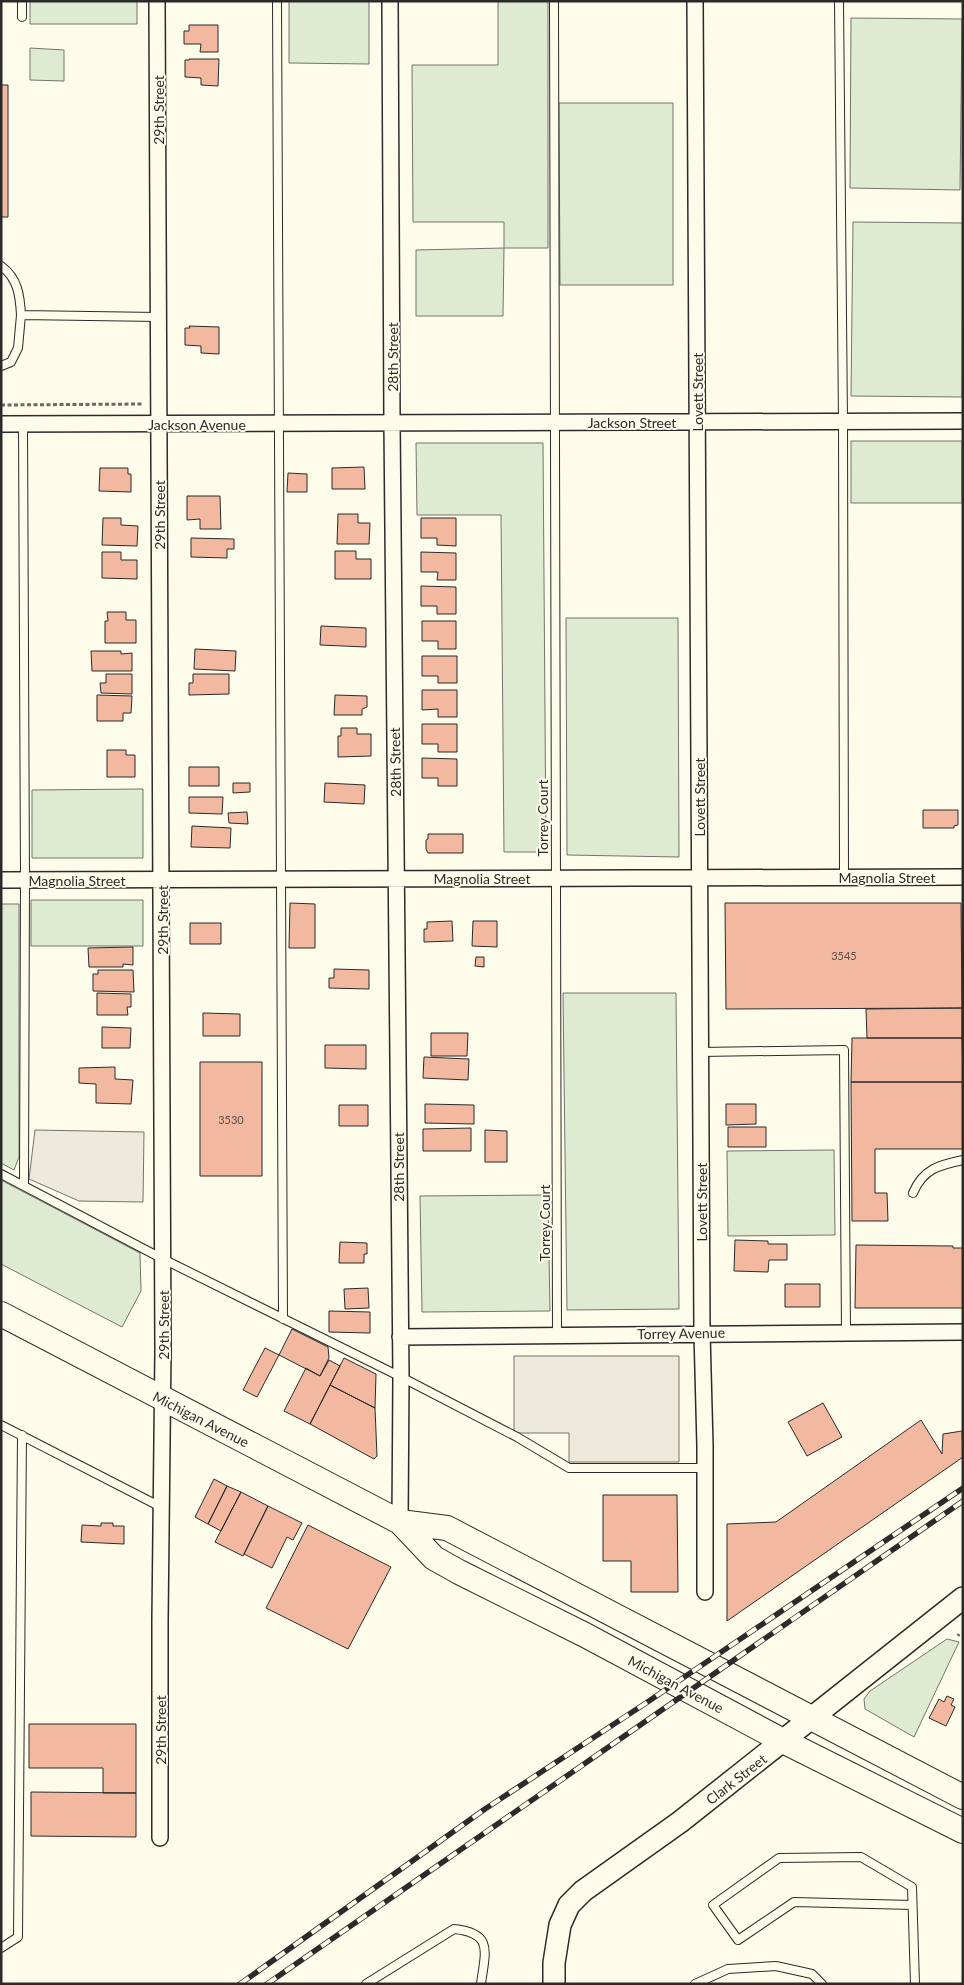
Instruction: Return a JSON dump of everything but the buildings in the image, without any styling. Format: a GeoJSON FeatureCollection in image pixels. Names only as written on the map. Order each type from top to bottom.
{"type":"FeatureCollection","features":[{"type":"Feature","properties":{"kind":"main road","name":"Michigan Avenue"},"geometry":{"type":"LineString","coordinates":[[1,1314],[400,1522],[434,1558],[586,1635],[783,1741],[963,1831]]}},
{"type":"Feature","properties":{"kind":"main road","name":"Michigan Avenue"},"geometry":{"type":"LineString","coordinates":[[400,1522],[448,1528],[963,1797]]}},
{"type":"Feature","properties":{"kind":"street","name":"29th Street"},"geometry":{"type":"LineString","coordinates":[[157,1],[163,1259],[160,1838]]}},
{"type":"Feature","properties":{"kind":"street","name":"28th Street"},"geometry":{"type":"LineString","coordinates":[[390,1],[401,1377],[400,1522]]}},
{"type":"Feature","properties":{"kind":"street","name":"Lovett Street"},"geometry":{"type":"LineString","coordinates":[[695,1],[700,1052],[705,1592]]}},
{"type":"Feature","properties":{"kind":"street","name":"Jackson Street"},"geometry":{"type":"LineString","coordinates":[[392,423],[963,421]]}},
{"type":"Feature","properties":{"kind":"street","name":"Jackson Avenue"},"geometry":{"type":"LineString","coordinates":[[1,424],[392,423]]}},
{"type":"Feature","properties":{"kind":"street","name":"Magnolia Street"},"geometry":{"type":"LineString","coordinates":[[1,880],[963,877]]}},
{"type":"Feature","properties":{"kind":"street","name":"Torrey Avenue"},"geometry":{"type":"LineString","coordinates":[[400,1337],[963,1332]]}},
{"type":"Feature","properties":{"kind":"street","name":"Clark Street"},"geometry":{"type":"LineString","coordinates":[[554,1984],[554,1962],[560,1924],[570,1905],[579,1896],[680,1822],[963,1598]]}},
{"type":"Feature","properties":{"kind":"lane"},"geometry":{"type":"LineString","coordinates":[[22,1],[22,17]]}},
{"type":"Feature","properties":{"kind":"lane"},"geometry":{"type":"LineString","coordinates":[[277,1],[283,1319]]}},
{"type":"Feature","properties":{"kind":"lane","name":"Torrey Court"},"geometry":{"type":"LineString","coordinates":[[554,1],[557,1335]]}},
{"type":"Feature","properties":{"kind":"lane"},"geometry":{"type":"LineString","coordinates":[[839,1],[843,421],[844,877]]}},
{"type":"Feature","properties":{"kind":"lane"},"geometry":{"type":"LineString","coordinates":[[1,266],[15,280],[20,295],[21,315],[18,348],[12,362],[1,366]]}},
{"type":"Feature","properties":{"kind":"lane"},"geometry":{"type":"LineString","coordinates":[[21,315],[158,317]]}},
{"type":"Feature","properties":{"kind":"lane"},"geometry":{"type":"LineString","coordinates":[[22,424],[25,880],[24,1185]]}},
{"type":"Feature","properties":{"kind":"lane"},"geometry":{"type":"LineString","coordinates":[[700,1052],[844,1050],[846,1332]]}},
{"type":"Feature","properties":{"kind":"lane"},"geometry":{"type":"LineString","coordinates":[[913,1193],[918,1181],[929,1171],[945,1164],[963,1160]]}},
{"type":"Feature","properties":{"kind":"lane"},"geometry":{"type":"LineString","coordinates":[[1,1174],[163,1259],[517,1437],[569,1468],[705,1468]]}},
{"type":"Feature","properties":{"kind":"lane"},"geometry":{"type":"LineString","coordinates":[[1,1424],[161,1507]]}},
{"type":"Feature","properties":{"kind":"lane"},"geometry":{"type":"LineString","coordinates":[[1,1948],[18,1937],[22,1435]]}},
{"type":"Feature","properties":{"kind":"lane"},"geometry":{"type":"LineString","coordinates":[[912,1905],[794,1902],[738,1940],[713,1905],[780,1858],[861,1857],[912,1887],[915,1984]]}},
{"type":"Feature","properties":{"kind":"lane"},"geometry":{"type":"LineString","coordinates":[[366,1984],[454,1929],[467,1930],[479,1935],[485,1948],[482,1984]]}},
{"type":"Feature","properties":{"kind":"lane"},"geometry":{"type":"LineString","coordinates":[[695,1984],[728,1969],[776,1966],[812,1974],[822,1984]]}},
{"type":"Feature","properties":{"kind":"path"},"geometry":{"type":"LineString","coordinates":[[1,405],[144,404]]}},
{"type":"Feature","properties":{"kind":"green space"},"geometry":{"type":"Polygon","coordinates":[[[30,1],[137,1],[137,24],[30,24],[30,1]]]}},
{"type":"Feature","properties":{"kind":"green space"},"geometry":{"type":"Polygon","coordinates":[[[289,1],[369,1],[369,64],[289,63],[289,1]]]}},
{"type":"Feature","properties":{"kind":"green space"},"geometry":{"type":"Polygon","coordinates":[[[498,1],[548,1],[548,248],[504,248],[504,222],[413,222],[412,65],[498,65],[498,1]]]}},
{"type":"Feature","properties":{"kind":"green space"},"geometry":{"type":"Polygon","coordinates":[[[851,18],[962,19],[960,190],[850,188],[851,18]]]}},
{"type":"Feature","properties":{"kind":"green space"},"geometry":{"type":"Polygon","coordinates":[[[30,48],[64,50],[64,81],[30,80],[30,48]]]}},
{"type":"Feature","properties":{"kind":"green space"},"geometry":{"type":"Polygon","coordinates":[[[559,103],[673,103],[673,285],[560,285],[559,103]]]}},
{"type":"Feature","properties":{"kind":"green space"},"geometry":{"type":"Polygon","coordinates":[[[853,222],[963,223],[962,397],[851,396],[853,222]]]}},
{"type":"Feature","properties":{"kind":"green space"},"geometry":{"type":"Polygon","coordinates":[[[504,248],[503,316],[416,316],[416,250],[504,248]]]}},
{"type":"Feature","properties":{"kind":"green space"},"geometry":{"type":"Polygon","coordinates":[[[851,441],[962,441],[962,503],[851,503],[851,441]]]}},
{"type":"Feature","properties":{"kind":"green space"},"geometry":{"type":"Polygon","coordinates":[[[416,443],[543,443],[546,852],[504,852],[501,515],[417,515],[416,443]]]}},
{"type":"Feature","properties":{"kind":"green space"},"geometry":{"type":"Polygon","coordinates":[[[566,618],[678,618],[679,857],[567,855],[566,618]]]}},
{"type":"Feature","properties":{"kind":"green space"},"geometry":{"type":"Polygon","coordinates":[[[143,789],[143,858],[32,858],[32,790],[143,789]]]}},
{"type":"Feature","properties":{"kind":"green space"},"geometry":{"type":"Polygon","coordinates":[[[31,900],[143,900],[143,946],[31,946],[31,900]]]}},
{"type":"Feature","properties":{"kind":"green space"},"geometry":{"type":"Polygon","coordinates":[[[1,904],[19,904],[19,1157],[14,1170],[1,1163],[1,904]]]}},
{"type":"Feature","properties":{"kind":"green space"},"geometry":{"type":"Polygon","coordinates":[[[563,993],[676,993],[679,1309],[567,1310],[563,993]]]}},
{"type":"Feature","properties":{"kind":"green space"},"geometry":{"type":"Polygon","coordinates":[[[834,1150],[835,1235],[728,1236],[727,1151],[834,1150]]]}},
{"type":"Feature","properties":{"kind":"green space"},"geometry":{"type":"Polygon","coordinates":[[[1,1180],[140,1253],[141,1291],[122,1327],[1,1264],[1,1180]]]}},
{"type":"Feature","properties":{"kind":"green space"},"geometry":{"type":"Polygon","coordinates":[[[548,1195],[550,1311],[422,1312],[420,1196],[548,1195]]]}},
{"type":"Feature","properties":{"kind":"green space"},"geometry":{"type":"Polygon","coordinates":[[[947,1639],[959,1642],[914,1737],[865,1709],[864,1699],[870,1691],[947,1639]]]}},
{"type":"Feature","properties":{"kind":"shaded area"},"geometry":{"type":"Polygon","coordinates":[[[35,1130],[144,1132],[143,1202],[79,1201],[29,1179],[35,1130]]]}},
{"type":"Feature","properties":{"kind":"shaded area"},"geometry":{"type":"Polygon","coordinates":[[[514,1356],[679,1356],[679,1462],[569,1462],[569,1433],[514,1433],[514,1356]]]}},
{"type":"Feature","properties":{"kind":"railway"},"geometry":{"type":"LineString","coordinates":[[240,1984],[485,1809],[646,1703],[963,1488]]}},
{"type":"Feature","properties":{"kind":"railway"},"geometry":{"type":"LineString","coordinates":[[267,1984],[963,1501]]}}]}
